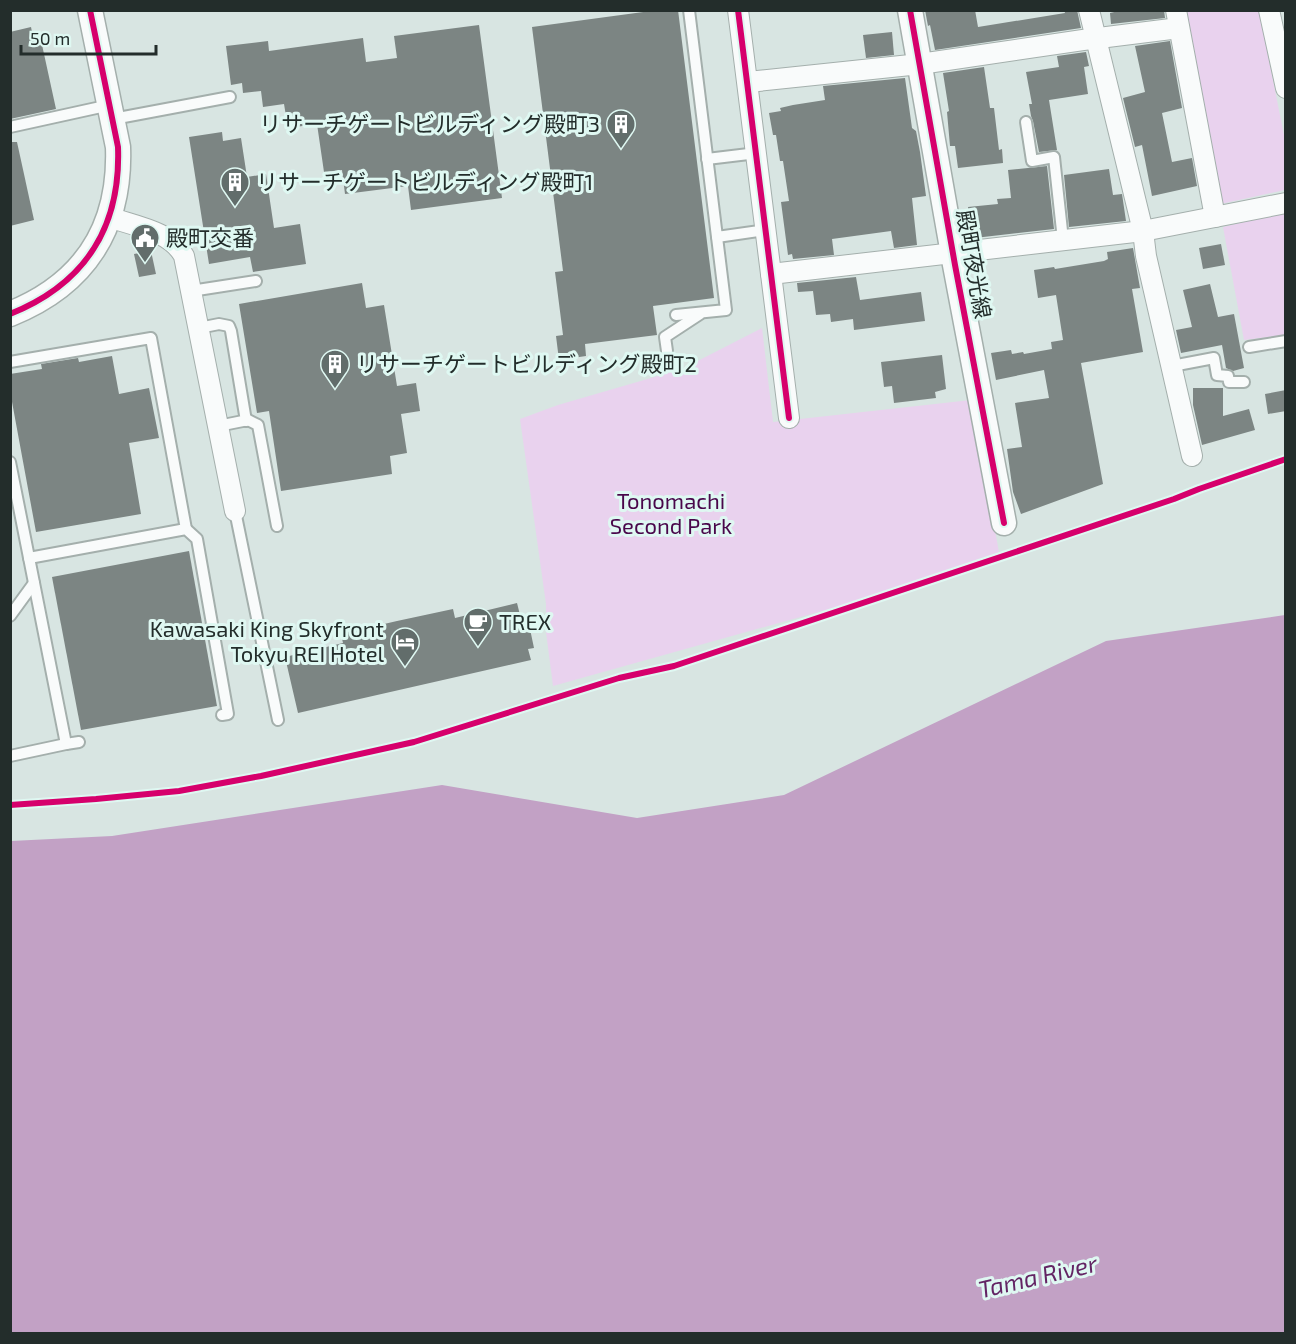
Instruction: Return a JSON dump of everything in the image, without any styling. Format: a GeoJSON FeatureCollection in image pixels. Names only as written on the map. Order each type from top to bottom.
{"type":"FeatureCollection","features":[{"type":"Feature","properties":{"kind":"street"},"geometry":{"type":"LineString","coordinates":[[738,10],[789,418]]}},
{"type":"Feature","properties":{"kind":"street","name":"殿町夜光線"},"geometry":{"type":"LineString","coordinates":[[910,10],[1004,523]]}},
{"type":"Feature","properties":{"kind":"street"},"geometry":{"type":"LineString","coordinates":[[1089,10],[1143,231],[1146,256],[1192,456]]}},
{"type":"Feature","properties":{"kind":"street"},"geometry":{"type":"LineString","coordinates":[[1269,10],[1286,88]]}},
{"type":"Feature","properties":{"kind":"street"},"geometry":{"type":"LineString","coordinates":[[10,314],[32,305],[56,290],[76,272],[95,247],[116,195],[119,167],[118,147],[96,11]]}},
{"type":"Feature","properties":{"kind":"street"},"geometry":{"type":"LineString","coordinates":[[748,82],[920,64],[1095,39],[1177,19],[1215,217]]}},
{"type":"Feature","properties":{"kind":"street"},"geometry":{"type":"LineString","coordinates":[[771,274],[1143,231],[1286,203]]}},
{"type":"Feature","properties":{"kind":"street"},"geometry":{"type":"LineString","coordinates":[[109,217],[173,241],[179,246],[184,256],[235,511]]}},
{"type":"Feature","properties":{"kind":"lane"},"geometry":{"type":"LineString","coordinates":[[676,315],[726,310],[689,10]]}},
{"type":"Feature","properties":{"kind":"lane"},"geometry":{"type":"LineString","coordinates":[[10,127],[230,97]]}},
{"type":"Feature","properties":{"kind":"lane"},"geometry":{"type":"LineString","coordinates":[[1026,122],[1032,160],[1054,157],[1063,240]]}},
{"type":"Feature","properties":{"kind":"lane"},"geometry":{"type":"LineString","coordinates":[[707,159],[757,153]]}},
{"type":"Feature","properties":{"kind":"lane"},"geometry":{"type":"LineString","coordinates":[[717,237],[766,230]]}},
{"type":"Feature","properties":{"kind":"lane"},"geometry":{"type":"LineString","coordinates":[[191,291],[256,281]]}},
{"type":"Feature","properties":{"kind":"lane"},"geometry":{"type":"LineString","coordinates":[[667,351],[665,337],[703,312]]}},
{"type":"Feature","properties":{"kind":"lane"},"geometry":{"type":"LineString","coordinates":[[199,328],[225,324],[231,331],[246,421]]}},
{"type":"Feature","properties":{"kind":"lane"},"geometry":{"type":"LineString","coordinates":[[10,362],[151,338],[186,529],[197,539],[228,714],[222,715]]}},
{"type":"Feature","properties":{"kind":"lane"},"geometry":{"type":"LineString","coordinates":[[1249,347],[1286,341]]}},
{"type":"Feature","properties":{"kind":"lane"},"geometry":{"type":"LineString","coordinates":[[1172,366],[1214,358],[1217,375],[1228,376],[1229,382],[1244,382]]}},
{"type":"Feature","properties":{"kind":"lane"},"geometry":{"type":"LineString","coordinates":[[218,426],[246,421],[258,425],[261,431],[277,526]]}},
{"type":"Feature","properties":{"kind":"lane"},"geometry":{"type":"LineString","coordinates":[[10,462],[66,744]]}},
{"type":"Feature","properties":{"kind":"lane"},"geometry":{"type":"LineString","coordinates":[[235,511],[278,720]]}},
{"type":"Feature","properties":{"kind":"lane"},"geometry":{"type":"LineString","coordinates":[[29,558],[186,529]]}},
{"type":"Feature","properties":{"kind":"lane"},"geometry":{"type":"LineString","coordinates":[[10,616],[34,583]]}},
{"type":"Feature","properties":{"kind":"lane"},"geometry":{"type":"LineString","coordinates":[[10,756],[79,742]]}},
{"type":"Feature","properties":{"kind":"green space"},"geometry":{"type":"Polygon","coordinates":[[[1182,11],[1259,11],[1285,140],[1285,190],[1216,205],[1182,11]]]}},
{"type":"Feature","properties":{"kind":"green space"},"geometry":{"type":"Polygon","coordinates":[[[1285,212],[1285,335],[1244,340],[1223,227],[1285,212]]]}},
{"type":"Feature","properties":{"kind":"green space","name":"Tonomachi Second Park"},"geometry":{"type":"Polygon","coordinates":[[[762,328],[773,422],[971,400],[999,552],[836,607],[553,686],[546,632],[546,604],[520,419],[558,405],[682,369],[762,328]]]}},
{"type":"Feature","properties":{"kind":"water","name":"Tama River"},"geometry":{"type":"Polygon","coordinates":[[[1285,615],[1285,1333],[11,1333],[11,841],[112,836],[442,785],[637,818],[784,795],[1106,641],[1285,615]]]}},
{"type":"Feature","properties":{"kind":"building","name":"リサーチゲートビルディング殿町3"},"geometry":{"type":"Polygon","coordinates":[[[658,10],[678,10],[714,298],[653,306],[657,335],[585,344],[586,356],[559,360],[556,336],[563,335],[555,272],[563,271],[532,27],[658,10]]]}},
{"type":"Feature","properties":{"kind":"building"},"geometry":{"type":"Polygon","coordinates":[[[925,10],[975,10],[978,27],[1065,13],[1064,10],[1077,10],[1081,28],[935,50],[925,10]]]}},
{"type":"Feature","properties":{"kind":"building"},"geometry":{"type":"Polygon","coordinates":[[[1123,10],[1164,10],[1165,18],[1111,24],[1110,13],[1123,10]]]}},
{"type":"Feature","properties":{"kind":"building"},"geometry":{"type":"Polygon","coordinates":[[[479,25],[502,198],[411,210],[408,186],[345,194],[342,170],[324,172],[317,124],[288,128],[284,104],[263,107],[261,91],[243,93],[242,83],[231,85],[226,46],[268,41],[269,51],[363,38],[366,62],[397,58],[394,36],[479,25]]]}},
{"type":"Feature","properties":{"kind":"building"},"geometry":{"type":"Polygon","coordinates":[[[31,27],[32,32],[39,31],[56,109],[10,119],[10,32],[31,27]]]}},
{"type":"Feature","properties":{"kind":"building"},"geometry":{"type":"Polygon","coordinates":[[[892,32],[894,55],[866,58],[863,35],[892,32]]]}},
{"type":"Feature","properties":{"kind":"building"},"geometry":{"type":"Polygon","coordinates":[[[1170,41],[1182,108],[1162,113],[1172,162],[1192,158],[1197,186],[1152,196],[1142,145],[1135,147],[1123,98],[1145,92],[1135,46],[1170,41]]]}},
{"type":"Feature","properties":{"kind":"building"},"geometry":{"type":"Polygon","coordinates":[[[1086,52],[1089,66],[1084,67],[1088,94],[1049,100],[1057,150],[1039,152],[1029,104],[1032,104],[1026,72],[1059,67],[1057,56],[1086,52]]]}},
{"type":"Feature","properties":{"kind":"building"},"geometry":{"type":"Polygon","coordinates":[[[984,67],[990,108],[994,108],[999,150],[1002,149],[1003,163],[958,168],[955,146],[950,146],[947,112],[949,111],[943,73],[984,67]]]}},
{"type":"Feature","properties":{"kind":"building"},"geometry":{"type":"Polygon","coordinates":[[[905,78],[912,128],[916,131],[926,196],[912,198],[917,245],[894,248],[891,231],[832,239],[834,255],[793,259],[792,254],[788,255],[781,202],[789,201],[783,161],[780,161],[776,135],[773,135],[769,113],[781,111],[780,108],[825,100],[823,86],[905,78]]]}},
{"type":"Feature","properties":{"kind":"building","name":"リサーチゲートビルディング殿町1"},"geometry":{"type":"Polygon","coordinates":[[[222,132],[223,141],[241,138],[247,177],[266,174],[274,228],[300,224],[306,264],[253,272],[250,257],[209,264],[189,137],[222,132]]]}},
{"type":"Feature","properties":{"kind":"building"},"geometry":{"type":"Polygon","coordinates":[[[10,142],[17,142],[34,220],[10,226],[10,142]]]}},
{"type":"Feature","properties":{"kind":"building"},"geometry":{"type":"Polygon","coordinates":[[[1047,166],[1054,229],[966,239],[964,224],[970,224],[968,207],[998,204],[997,199],[1011,198],[1008,170],[1047,166]]]}},
{"type":"Feature","properties":{"kind":"building"},"geometry":{"type":"Polygon","coordinates":[[[1109,169],[1113,195],[1122,194],[1126,221],[1069,227],[1064,175],[1109,169]]]}},
{"type":"Feature","properties":{"kind":"building"},"geometry":{"type":"Polygon","coordinates":[[[1221,244],[1225,265],[1203,269],[1199,248],[1221,244]]]}},
{"type":"Feature","properties":{"kind":"building"},"geometry":{"type":"Polygon","coordinates":[[[1133,248],[1140,288],[1132,289],[1143,352],[1081,363],[1103,484],[1021,514],[1013,492],[1007,449],[1022,447],[1015,403],[1049,398],[1044,370],[996,380],[991,353],[1011,350],[1012,354],[1023,352],[1024,354],[1052,349],[1051,342],[1063,340],[1056,295],[1038,298],[1034,270],[1104,261],[1108,259],[1107,252],[1133,248]]]}},
{"type":"Feature","properties":{"kind":"building","name":"殿町交番"},"geometry":{"type":"Polygon","coordinates":[[[151,251],[156,274],[139,277],[134,254],[151,251]]]}},
{"type":"Feature","properties":{"kind":"building"},"geometry":{"type":"Polygon","coordinates":[[[856,277],[860,300],[921,292],[925,321],[854,330],[853,319],[831,322],[830,314],[816,315],[813,291],[798,292],[797,283],[856,277]]]}},
{"type":"Feature","properties":{"kind":"building","name":"リサーチゲートビルディング殿町2"},"geometry":{"type":"Polygon","coordinates":[[[362,283],[366,308],[384,305],[397,386],[416,383],[420,411],[401,414],[407,453],[390,456],[392,474],[281,491],[269,411],[257,413],[239,304],[362,283]]]}},
{"type":"Feature","properties":{"kind":"building"},"geometry":{"type":"Polygon","coordinates":[[[1210,284],[1218,317],[1234,314],[1244,368],[1233,371],[1226,368],[1222,345],[1181,353],[1176,330],[1192,327],[1183,290],[1210,284]]]}},
{"type":"Feature","properties":{"kind":"building"},"geometry":{"type":"Polygon","coordinates":[[[942,355],[946,389],[935,392],[936,398],[894,403],[892,386],[884,387],[881,362],[942,355]]]}},
{"type":"Feature","properties":{"kind":"building"},"geometry":{"type":"Polygon","coordinates":[[[112,356],[119,394],[149,388],[159,438],[129,443],[141,514],[36,532],[10,391],[10,374],[42,369],[41,364],[78,358],[79,362],[112,356]]]}},
{"type":"Feature","properties":{"kind":"building"},"geometry":{"type":"Polygon","coordinates":[[[1193,388],[1223,388],[1223,416],[1249,409],[1255,430],[1202,445],[1193,405],[1193,388]]]}},
{"type":"Feature","properties":{"kind":"building"},"geometry":{"type":"Polygon","coordinates":[[[1286,390],[1286,411],[1268,414],[1265,394],[1286,390]]]}},
{"type":"Feature","properties":{"kind":"building"},"geometry":{"type":"Polygon","coordinates":[[[189,551],[217,706],[81,730],[52,577],[189,551]]]}},
{"type":"Feature","properties":{"kind":"building"},"geometry":{"type":"Polygon","coordinates":[[[517,603],[524,631],[530,629],[534,648],[528,649],[531,660],[298,713],[285,657],[343,643],[341,634],[453,609],[455,618],[517,603]]]}},
{"type":"Feature","properties":{"kind":"cycle path"},"geometry":{"type":"LineString","coordinates":[[10,314],[59,286],[78,269],[93,249],[105,227],[113,203],[118,147],[90,10]]}},
{"type":"Feature","properties":{"kind":"cycle path"},"geometry":{"type":"LineString","coordinates":[[738,10],[789,418]]}},
{"type":"Feature","properties":{"kind":"cycle path"},"geometry":{"type":"LineString","coordinates":[[910,10],[1004,523]]}},
{"type":"Feature","properties":{"kind":"cycle path"},"geometry":{"type":"LineString","coordinates":[[10,805],[179,791],[261,776],[414,742],[619,678],[674,666],[1174,499],[1286,459]]}},
{"type":"Feature","properties":{"kind":"place","name":"リサーチゲートビルディング殿町3"},"geometry":{"type":"Point","coordinates":[621,150]}},
{"type":"Feature","properties":{"kind":"place","name":"リサーチゲートビルディング殿町1"},"geometry":{"type":"Point","coordinates":[235,208]}},
{"type":"Feature","properties":{"kind":"place","name":"殿町交番"},"geometry":{"type":"Point","coordinates":[145,264]}},
{"type":"Feature","properties":{"kind":"place","name":"リサーチゲートビルディング殿町2"},"geometry":{"type":"Point","coordinates":[335,390]}},
{"type":"Feature","properties":{"kind":"place","name":"TREX"},"geometry":{"type":"Point","coordinates":[478,648]}},
{"type":"Feature","properties":{"kind":"place","name":"Kawasaki King Skyfront Tokyu REI Hotel"},"geometry":{"type":"Point","coordinates":[405,668]}}]}
